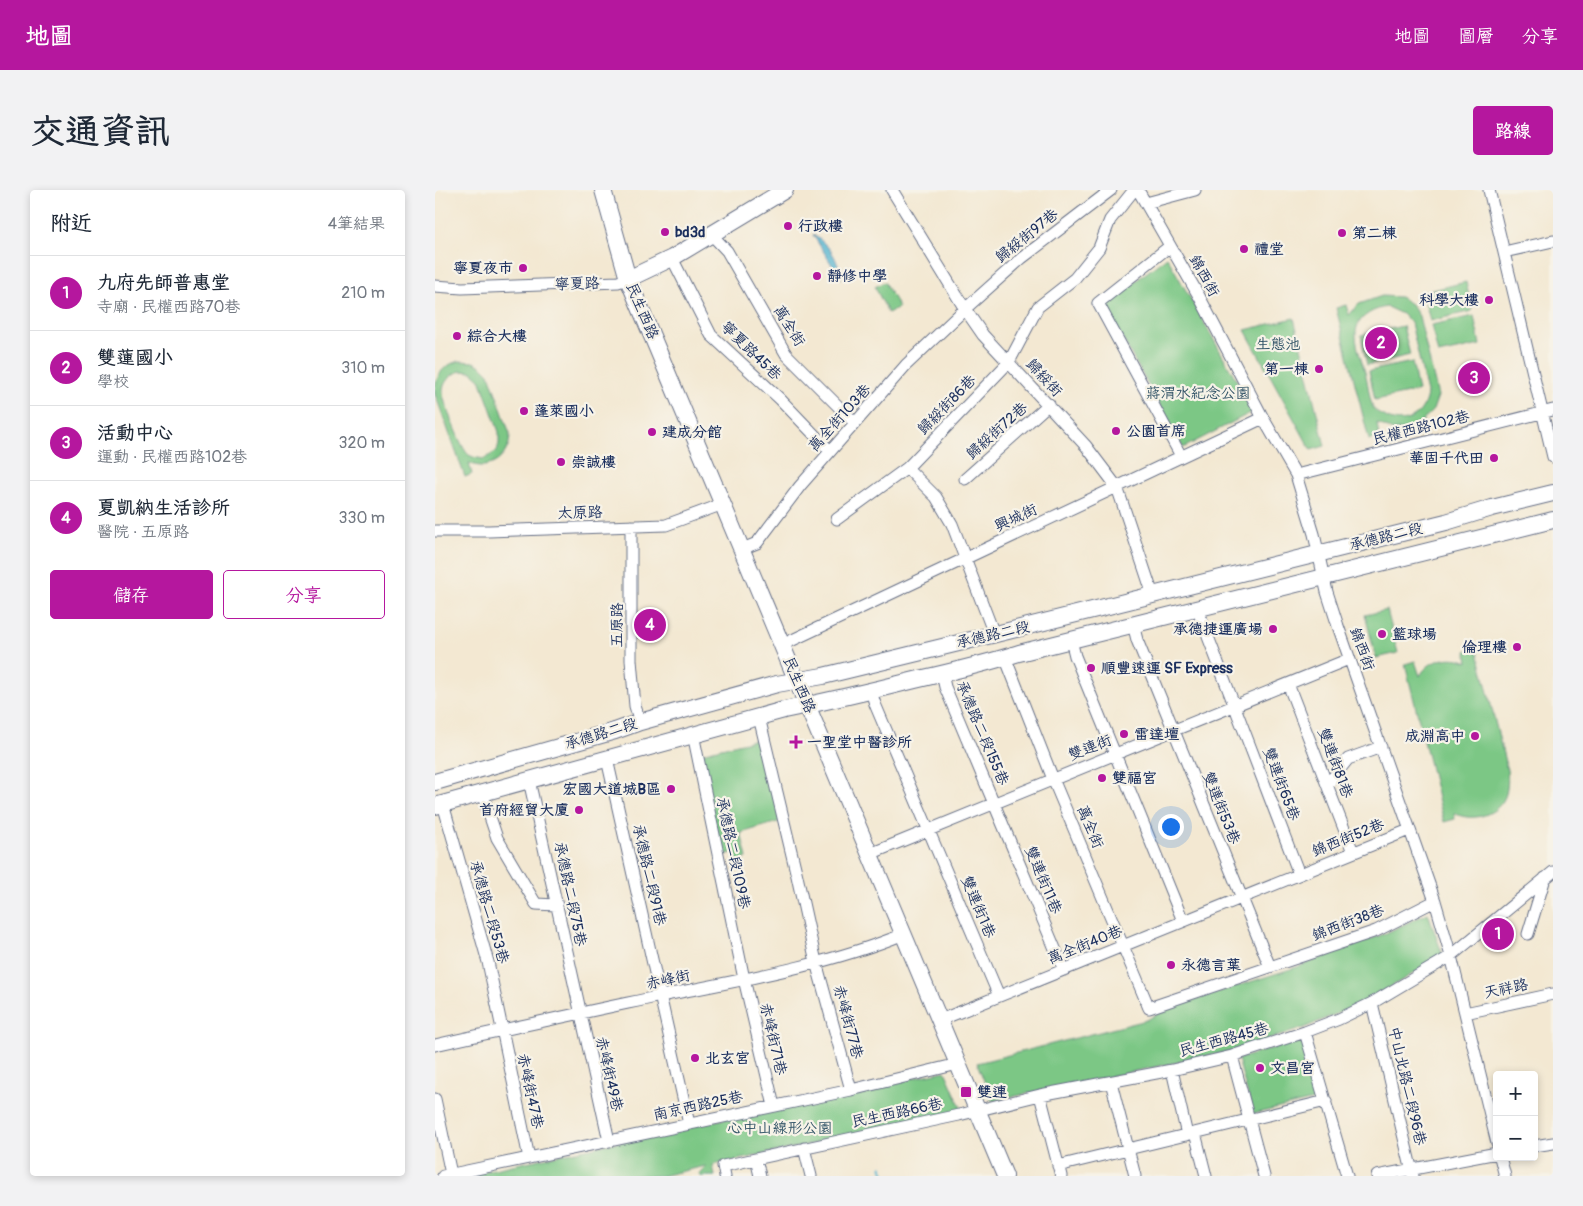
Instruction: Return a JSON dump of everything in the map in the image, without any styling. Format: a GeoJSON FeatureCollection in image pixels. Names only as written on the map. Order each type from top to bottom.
{"type":"FeatureCollection","features":[{"type":"Feature","properties":{"kind":"main road","name":"民生西路"},"geometry":{"type":"LineString","coordinates":[[603,190],[628,279],[958,1064],[983,1109],[1005,1176]]}},
{"type":"Feature","properties":{"kind":"main road","name":"寧夏路"},"geometry":{"type":"LineString","coordinates":[[628,279],[672,258],[785,190]]}},
{"type":"Feature","properties":{"kind":"main road","name":"承德路二段"},"geometry":{"type":"LineString","coordinates":[[435,782],[615,732],[640,722],[777,684],[823,676],[1153,595],[1553,493]]}},
{"type":"Feature","properties":{"kind":"main road","name":"承德路二段"},"geometry":{"type":"LineString","coordinates":[[439,805],[759,716],[942,674],[1133,624],[1553,520]]}},
{"type":"Feature","properties":{"kind":"street","name":"歸綏街"},"geometry":{"type":"LineString","coordinates":[[892,190],[983,335],[1049,404],[1086,446],[1117,487],[1153,595]]}},
{"type":"Feature","properties":{"kind":"street","name":"歸綏街97巷"},"geometry":{"type":"LineString","coordinates":[[965,308],[1022,258],[1111,190]]}},
{"type":"Feature","properties":{"kind":"street","name":"歸綏街86巷"},"geometry":{"type":"LineString","coordinates":[[837,518],[907,468],[1009,362],[1038,307],[1075,278],[1099,248],[1110,220],[1134,190]]}},
{"type":"Feature","properties":{"kind":"street","name":"錦西街"},"geometry":{"type":"LineString","coordinates":[[1138,190],[1199,296],[1295,475],[1319,554],[1323,577],[1349,659],[1435,901],[1451,956],[1493,1127]]}},
{"type":"Feature","properties":{"kind":"street"},"geometry":{"type":"LineString","coordinates":[[1146,203],[1195,190]]}},
{"type":"Feature","properties":{"kind":"street"},"geometry":{"type":"LineString","coordinates":[[1489,190],[1528,359],[1548,412],[1553,457]]}},
{"type":"Feature","properties":{"kind":"street","name":"萬全街"},"geometry":{"type":"LineString","coordinates":[[711,234],[727,251],[786,354],[855,423]]}},
{"type":"Feature","properties":{"kind":"street"},"geometry":{"type":"LineString","coordinates":[[1504,252],[1553,240]]}},
{"type":"Feature","properties":{"kind":"street"},"geometry":{"type":"LineString","coordinates":[[1170,246],[1098,303],[1181,456]]}},
{"type":"Feature","properties":{"kind":"street","name":"寧夏路45巷"},"geometry":{"type":"LineString","coordinates":[[672,258],[711,335],[780,399],[830,450]]}},
{"type":"Feature","properties":{"kind":"street","name":"寧夏路"},"geometry":{"type":"LineString","coordinates":[[435,286],[462,288],[608,283],[628,279]]}},
{"type":"Feature","properties":{"kind":"street","name":"萬全街103巷"},"geometry":{"type":"LineString","coordinates":[[742,549],[757,543],[830,450],[906,365],[965,308]]}},
{"type":"Feature","properties":{"kind":"street","name":"歸綏街72巷"},"geometry":{"type":"LineString","coordinates":[[965,479],[1049,404]]}},
{"type":"Feature","properties":{"kind":"street","name":"民權西路102巷"},"geometry":{"type":"LineString","coordinates":[[1295,475],[1548,412]]}},
{"type":"Feature","properties":{"kind":"street","name":"興城街"},"geometry":{"type":"LineString","coordinates":[[782,645],[1263,418]]}},
{"type":"Feature","properties":{"kind":"street"},"geometry":{"type":"LineString","coordinates":[[907,468],[935,497],[952,524],[994,634]]}},
{"type":"Feature","properties":{"kind":"street","name":"太原路"},"geometry":{"type":"LineString","coordinates":[[435,531],[666,525],[723,504]]}},
{"type":"Feature","properties":{"kind":"street","name":"五原路"},"geometry":{"type":"LineString","coordinates":[[631,526],[631,660],[635,706],[640,722]]}},
{"type":"Feature","properties":{"kind":"street","name":"雙連街65巷"},"geometry":{"type":"LineString","coordinates":[[1197,608],[1299,874]]}},
{"type":"Feature","properties":{"kind":"street","name":"雙連街53巷"},"geometry":{"type":"LineString","coordinates":[[1133,624],[1137,640],[1241,898]]}},
{"type":"Feature","properties":{"kind":"street"},"geometry":{"type":"LineString","coordinates":[[1071,640],[1075,656],[1183,921]]}},
{"type":"Feature","properties":{"kind":"street","name":"萬全街"},"geometry":{"type":"LineString","coordinates":[[1005,657],[1053,779],[1149,1008]]}},
{"type":"Feature","properties":{"kind":"street","name":"雙連街"},"geometry":{"type":"LineString","coordinates":[[870,854],[1349,659]]}},
{"type":"Feature","properties":{"kind":"street","name":"承德路二段155巷"},"geometry":{"type":"LineString","coordinates":[[942,674],[945,687],[995,803]]}},
{"type":"Feature","properties":{"kind":"street","name":"雙連街81巷"},"geometry":{"type":"LineString","coordinates":[[1288,684],[1353,852]]}},
{"type":"Feature","properties":{"kind":"street","name":"雙連街1巷"},"geometry":{"type":"LineString","coordinates":[[871,691],[999,996]]}},
{"type":"Feature","properties":{"kind":"street","name":"赤峰街77巷"},"geometry":{"type":"LineString","coordinates":[[759,716],[816,962],[851,1090]]}},
{"type":"Feature","properties":{"kind":"street","name":"承德路二段109巷"},"geometry":{"type":"LineString","coordinates":[[693,734],[744,979]]}},
{"type":"Feature","properties":{"kind":"street"},"geometry":{"type":"LineString","coordinates":[[1327,785],[1348,758],[1381,747]]}},
{"type":"Feature","properties":{"kind":"street","name":"承德路二段91巷"},"geometry":{"type":"LineString","coordinates":[[607,759],[689,1124]]}},
{"type":"Feature","properties":{"kind":"street","name":"承德路二段75巷"},"geometry":{"type":"LineString","coordinates":[[529,780],[555,890],[556,905],[581,1014]]}},
{"type":"Feature","properties":{"kind":"street"},"geometry":{"type":"LineString","coordinates":[[482,793],[497,838],[536,904],[556,905]]}},
{"type":"Feature","properties":{"kind":"street","name":"雙連街11巷"},"geometry":{"type":"LineString","coordinates":[[995,803],[1064,970]]}},
{"type":"Feature","properties":{"kind":"street","name":"承德路二段53巷"},"geometry":{"type":"LineString","coordinates":[[439,805],[489,962],[502,1030]]}},
{"type":"Feature","properties":{"kind":"street","name":"錦西街52巷"},"geometry":{"type":"LineString","coordinates":[[1241,898],[1409,830]]}},
{"type":"Feature","properties":{"kind":"street"},"geometry":{"type":"LineString","coordinates":[[1529,934],[1549,875]]}},
{"type":"Feature","properties":{"kind":"street","name":"民生西路45巷"},"geometry":{"type":"LineString","coordinates":[[983,1109],[1232,1056],[1339,1019],[1372,1003],[1451,956],[1549,875]]}},
{"type":"Feature","properties":{"kind":"street"},"geometry":{"type":"LineString","coordinates":[[1241,898],[1271,967]]}},
{"type":"Feature","properties":{"kind":"street","name":"萬全街40巷"},"geometry":{"type":"LineString","coordinates":[[940,1020],[1241,898]]}},
{"type":"Feature","properties":{"kind":"street","name":"錦西街38巷"},"geometry":{"type":"LineString","coordinates":[[1149,1008],[1376,931],[1435,901]]}},
{"type":"Feature","properties":{"kind":"street","name":"赤峰街"},"geometry":{"type":"LineString","coordinates":[[435,1045],[816,962],[903,934]]}},
{"type":"Feature","properties":{"kind":"street","name":"赤峰街71巷"},"geometry":{"type":"LineString","coordinates":[[744,979],[774,1106]]}},
{"type":"Feature","properties":{"kind":"street","name":"天祥路"},"geometry":{"type":"LineString","coordinates":[[1465,1013],[1553,994]]}},
{"type":"Feature","properties":{"kind":"street","name":"中山北路二段96巷"},"geometry":{"type":"LineString","coordinates":[[1372,1003],[1412,1173]]}},
{"type":"Feature","properties":{"kind":"street","name":"赤峰街49巷"},"geometry":{"type":"LineString","coordinates":[[581,1014],[609,1141]]}},
{"type":"Feature","properties":{"kind":"street","name":"赤峰街47巷"},"geometry":{"type":"LineString","coordinates":[[502,1030],[529,1158]]}},
{"type":"Feature","properties":{"kind":"street"},"geometry":{"type":"LineString","coordinates":[[1305,1032],[1347,1176]]}},
{"type":"Feature","properties":{"kind":"street"},"geometry":{"type":"LineString","coordinates":[[1232,1056],[1264,1176]]}},
{"type":"Feature","properties":{"kind":"street","name":"南京西路25巷"},"geometry":{"type":"LineString","coordinates":[[447,1175],[851,1090],[958,1064]]}},
{"type":"Feature","properties":{"kind":"street"},"geometry":{"type":"LineString","coordinates":[[1172,1070],[1206,1176]]}},
{"type":"Feature","properties":{"kind":"street"},"geometry":{"type":"LineString","coordinates":[[1111,1082],[1135,1176]]}},
{"type":"Feature","properties":{"kind":"street"},"geometry":{"type":"LineString","coordinates":[[1040,1096],[1059,1171],[1128,1149],[1326,1101]]}},
{"type":"Feature","properties":{"kind":"street"},"geometry":{"type":"LineString","coordinates":[[435,1099],[447,1175]]}},
{"type":"Feature","properties":{"kind":"street","name":"民生西路66巷"},"geometry":{"type":"LineString","coordinates":[[724,1171],[756,1159],[983,1109]]}},
{"type":"Feature","properties":{"kind":"street"},"geometry":{"type":"LineString","coordinates":[[1538,1145],[1553,1143]]}},
{"type":"Feature","properties":{"kind":"street"},"geometry":{"type":"LineString","coordinates":[[804,1148],[811,1176]]}},
{"type":"Feature","properties":{"kind":"street"},"geometry":{"type":"LineString","coordinates":[[1377,1176],[1412,1173],[1493,1154]]}},
{"type":"Feature","properties":{"kind":"street"},"geometry":{"type":"LineString","coordinates":[[756,1159],[760,1176]]}},
{"type":"Feature","properties":{"kind":"street"},"geometry":{"type":"LineString","coordinates":[[1501,1161],[1505,1176]]}},
{"type":"Feature","properties":{"kind":"green space","name":"蔣渭水紀念公園"},"geometry":{"type":"Polygon","coordinates":[[[1167,257],[1254,411],[1183,448],[1104,305],[1167,257]]]}},
{"type":"Feature","properties":{"kind":"green space"},"geometry":{"type":"Polygon","coordinates":[[[884,282],[899,307],[888,313],[875,287],[884,282]]]}},
{"type":"Feature","properties":{"kind":"green space"},"geometry":{"type":"Polygon","coordinates":[[[1466,282],[1472,311],[1430,321],[1423,292],[1466,282]]]}},
{"type":"Feature","properties":{"kind":"green space"},"geometry":{"type":"Polygon","coordinates":[[[1382,296],[1400,297],[1411,304],[1419,316],[1438,396],[1433,410],[1418,426],[1407,430],[1392,430],[1377,423],[1379,437],[1369,440],[1336,308],[1346,305],[1349,315],[1359,304],[1382,296]],[[1387,307],[1376,310],[1366,315],[1356,329],[1357,345],[1374,409],[1382,415],[1397,421],[1404,421],[1415,416],[1423,406],[1427,393],[1411,323],[1404,315],[1387,307]]]}},
{"type":"Feature","properties":{"kind":"green space"},"geometry":{"type":"Polygon","coordinates":[[[1474,316],[1480,345],[1438,354],[1431,325],[1474,316]]]}},
{"type":"Feature","properties":{"kind":"green space","name":"生態池"},"geometry":{"type":"Polygon","coordinates":[[[1294,318],[1325,446],[1311,450],[1245,330],[1294,318]]]}},
{"type":"Feature","properties":{"kind":"green space"},"geometry":{"type":"Polygon","coordinates":[[[1403,326],[1410,355],[1367,365],[1361,335],[1403,326]]]}},
{"type":"Feature","properties":{"kind":"green space"},"geometry":{"type":"Polygon","coordinates":[[[459,361],[473,362],[481,366],[489,374],[510,434],[507,450],[503,456],[497,461],[484,466],[469,463],[472,474],[465,477],[435,394],[436,382],[440,373],[453,363],[459,361]],[[461,371],[451,376],[444,386],[443,394],[454,426],[466,452],[472,457],[484,459],[497,451],[499,432],[480,379],[472,372],[461,371]]]}},
{"type":"Feature","properties":{"kind":"green space"},"geometry":{"type":"Polygon","coordinates":[[[1412,362],[1418,391],[1375,400],[1369,371],[1412,362]]]}},
{"type":"Feature","properties":{"kind":"green space","name":"籃球場"},"geometry":{"type":"Polygon","coordinates":[[[1387,610],[1398,653],[1376,658],[1365,615],[1387,610]]]}},
{"type":"Feature","properties":{"kind":"green space"},"geometry":{"type":"Polygon","coordinates":[[[1477,648],[1507,770],[1507,791],[1503,801],[1492,812],[1477,817],[1461,816],[1454,813],[1455,819],[1444,822],[1405,664],[1415,661],[1420,676],[1429,666],[1441,660],[1455,658],[1468,662],[1466,651],[1477,648]]]}},
{"type":"Feature","properties":{"kind":"green space"},"geometry":{"type":"Polygon","coordinates":[[[758,739],[781,821],[741,833],[747,858],[738,862],[735,852],[721,856],[701,753],[758,739]]]}},
{"type":"Feature","properties":{"kind":"green space"},"geometry":{"type":"Polygon","coordinates":[[[1428,913],[1443,956],[1370,999],[1304,1028],[1232,1051],[992,1101],[977,1063],[1147,1020],[1165,1009],[1300,966],[1384,934],[1428,913]]]}},
{"type":"Feature","properties":{"kind":"green space"},"geometry":{"type":"Polygon","coordinates":[[[1302,1039],[1318,1099],[1253,1114],[1238,1059],[1302,1039]]]}},
{"type":"Feature","properties":{"kind":"green space","name":"心中山線形公園"},"geometry":{"type":"Polygon","coordinates":[[[945,1071],[963,1112],[713,1165],[715,1176],[700,1176],[699,1173],[703,1172],[706,1166],[661,1176],[462,1176],[945,1071]]]}},
{"type":"Feature","properties":{"kind":"water"},"geometry":{"type":"Polygon","coordinates":[[[813,235],[825,244],[833,254],[841,279],[813,235]]]}},
{"type":"Feature","properties":{"kind":"waterway"},"geometry":{"type":"LineString","coordinates":[[882,1167],[885,1176]]}},
{"type":"Feature","properties":{"kind":"place","name":"行政樓"},"geometry":{"type":"Point","coordinates":[788,226]}},
{"type":"Feature","properties":{"kind":"place","name":"bd3d"},"geometry":{"type":"Point","coordinates":[665,232]}},
{"type":"Feature","properties":{"kind":"place","name":"第二棟"},"geometry":{"type":"Point","coordinates":[1342,233]}},
{"type":"Feature","properties":{"kind":"place","name":"禮堂"},"geometry":{"type":"Point","coordinates":[1244,249]}},
{"type":"Feature","properties":{"kind":"place","name":"寧夏夜市"},"geometry":{"type":"Point","coordinates":[523,268]}},
{"type":"Feature","properties":{"kind":"place","name":"靜修中學"},"geometry":{"type":"Point","coordinates":[817,276]}},
{"type":"Feature","properties":{"kind":"place","name":"科學大樓"},"geometry":{"type":"Point","coordinates":[1489,300]}},
{"type":"Feature","properties":{"kind":"place","name":"綜合大樓"},"geometry":{"type":"Point","coordinates":[457,336]}},
{"type":"Feature","properties":{"kind":"place","name":"雙蓮國小"},"geometry":{"type":"Point","coordinates":[1381,343]}},
{"type":"Feature","properties":{"kind":"place","name":"第一棟"},"geometry":{"type":"Point","coordinates":[1319,369]}},
{"type":"Feature","properties":{"kind":"place","name":"活動中心"},"geometry":{"type":"Point","coordinates":[1474,378]}},
{"type":"Feature","properties":{"kind":"place","name":"蓬萊國小"},"geometry":{"type":"Point","coordinates":[524,411]}},
{"type":"Feature","properties":{"kind":"place","name":"公園首席"},"geometry":{"type":"Point","coordinates":[1116,431]}},
{"type":"Feature","properties":{"kind":"place","name":"建成分館"},"geometry":{"type":"Point","coordinates":[652,432]}},
{"type":"Feature","properties":{"kind":"place","name":"華固千代田"},"geometry":{"type":"Point","coordinates":[1494,458]}},
{"type":"Feature","properties":{"kind":"place","name":"崇誠樓"},"geometry":{"type":"Point","coordinates":[561,462]}},
{"type":"Feature","properties":{"kind":"place","name":"夏凱納生活診所"},"geometry":{"type":"Point","coordinates":[650,625]}},
{"type":"Feature","properties":{"kind":"place","name":"承德捷運廣場"},"geometry":{"type":"Point","coordinates":[1273,629]}},
{"type":"Feature","properties":{"kind":"place","name":"籃球場"},"geometry":{"type":"Point","coordinates":[1382,634]}},
{"type":"Feature","properties":{"kind":"place","name":"倫理樓"},"geometry":{"type":"Point","coordinates":[1517,647]}},
{"type":"Feature","properties":{"kind":"place","name":"順豐速運 SF Express"},"geometry":{"type":"Point","coordinates":[1091,668]}},
{"type":"Feature","properties":{"kind":"place","name":"雷達壇"},"geometry":{"type":"Point","coordinates":[1124,734]}},
{"type":"Feature","properties":{"kind":"place","name":"成淵高中"},"geometry":{"type":"Point","coordinates":[1475,736]}},
{"type":"Feature","properties":{"kind":"place","name":"一聖堂中醫診所"},"geometry":{"type":"Point","coordinates":[796,742]}},
{"type":"Feature","properties":{"kind":"place","name":"雙福宮"},"geometry":{"type":"Point","coordinates":[1102,778]}},
{"type":"Feature","properties":{"kind":"place","name":"宏國大道城B區"},"geometry":{"type":"Point","coordinates":[671,789]}},
{"type":"Feature","properties":{"kind":"place","name":"首府經貿大廈"},"geometry":{"type":"Point","coordinates":[579,810]}},
{"type":"Feature","properties":{"kind":"place","name":"九府先師普惠堂"},"geometry":{"type":"Point","coordinates":[1498,934]}},
{"type":"Feature","properties":{"kind":"place","name":"永德言葉"},"geometry":{"type":"Point","coordinates":[1171,965]}},
{"type":"Feature","properties":{"kind":"place","name":"北玄宮"},"geometry":{"type":"Point","coordinates":[695,1058]}},
{"type":"Feature","properties":{"kind":"place","name":"文昌宮"},"geometry":{"type":"Point","coordinates":[1260,1068]}},
{"type":"Feature","properties":{"kind":"place","name":"雙連"},"geometry":{"type":"Point","coordinates":[966,1092]}}]}
